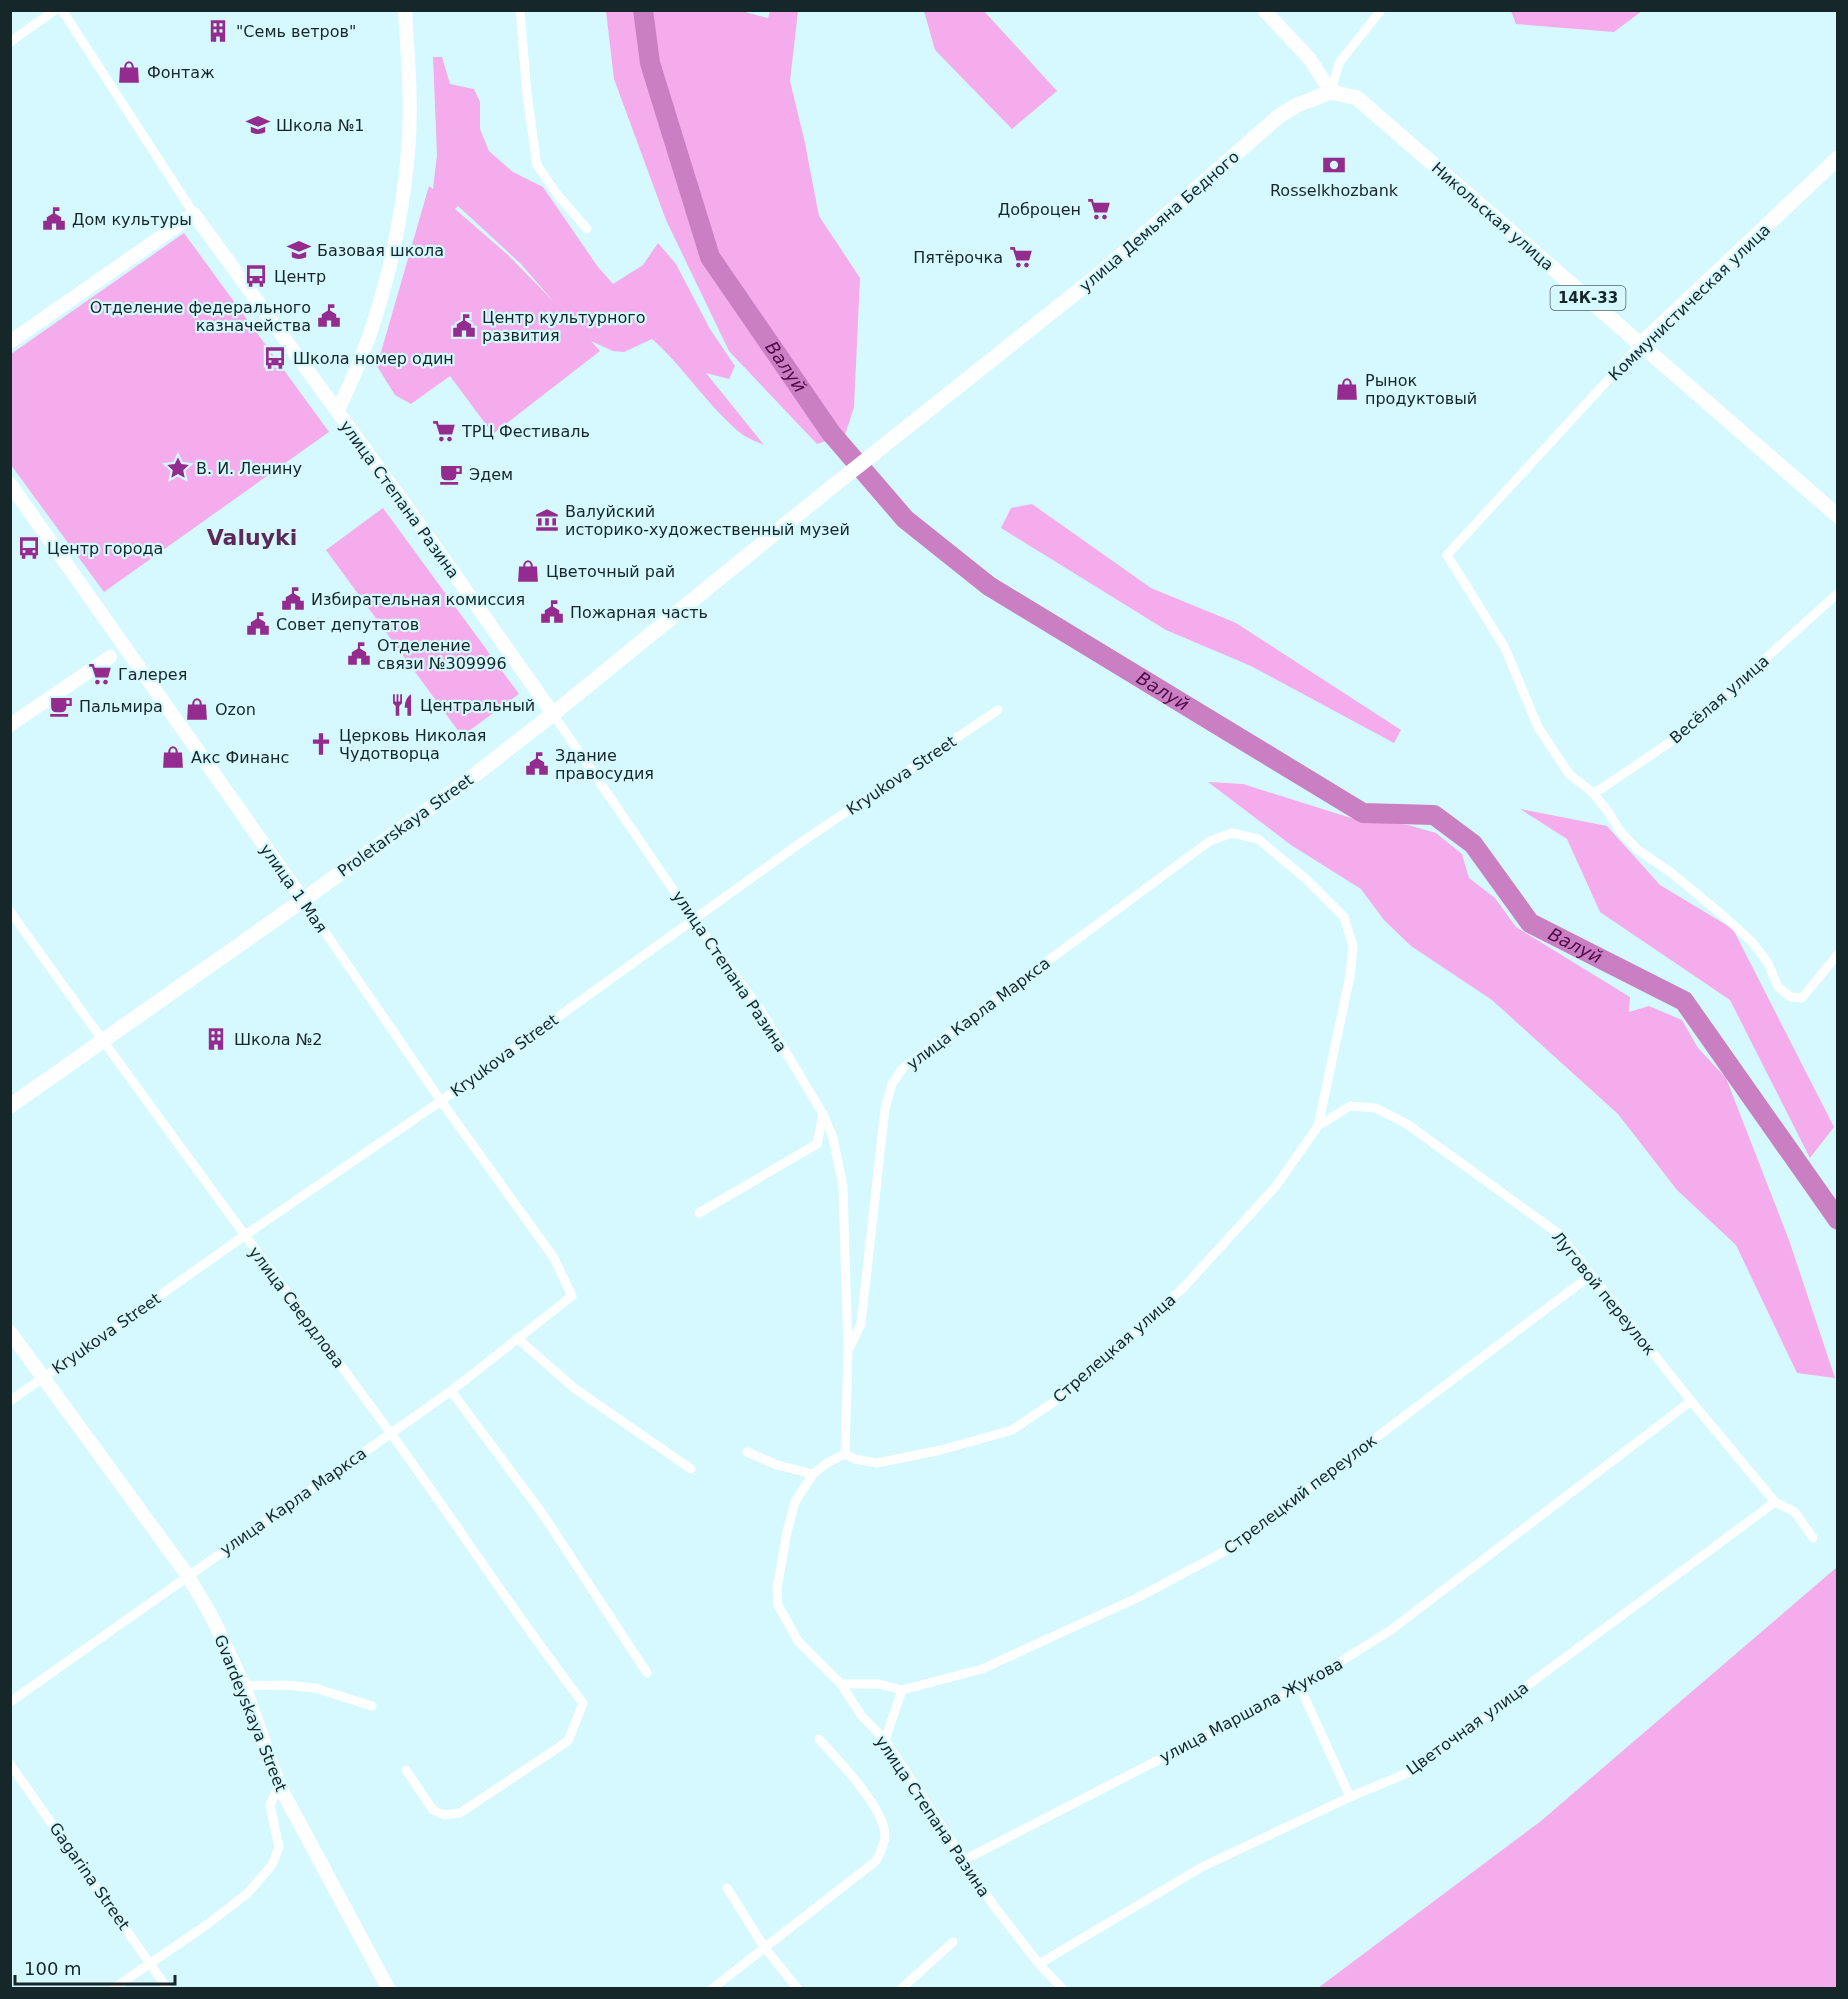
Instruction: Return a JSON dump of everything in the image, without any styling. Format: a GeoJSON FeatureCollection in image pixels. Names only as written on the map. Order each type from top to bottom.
{"type":"FeatureCollection","features":[{"type":"Feature","properties":{"kind":"main road"},"geometry":{"type":"LineString","coordinates":[[337,411],[365,348],[386,278],[400,212],[408,152],[410,87],[405,10]]}},
{"type":"Feature","properties":{"kind":"main road"},"geometry":{"type":"LineString","coordinates":[[1264,10],[1309,58],[1331,93]]}},
{"type":"Feature","properties":{"kind":"main road","name":"Никольская улица"},"geometry":{"type":"LineString","coordinates":[[1331,93],[1357,98],[1838,516]]}},
{"type":"Feature","properties":{"kind":"main road","name":"улица Демьяна Бедного"},"geometry":{"type":"LineString","coordinates":[[813,502],[1098,276],[1279,116],[1297,105],[1331,93]]}},
{"type":"Feature","properties":{"kind":"main road","name":"Коммунистическая улица"},"geometry":{"type":"LineString","coordinates":[[1641,344],[1838,158]]}},
{"type":"Feature","properties":{"kind":"main road"},"geometry":{"type":"LineString","coordinates":[[10,342],[194,214]]}},
{"type":"Feature","properties":{"kind":"main road","name":"улица Степана Разина"},"geometry":{"type":"LineString","coordinates":[[194,214],[553,714]]}},
{"type":"Feature","properties":{"kind":"main road","name":"улица 1 Мая"},"geometry":{"type":"LineString","coordinates":[[10,484],[303,900]]}},
{"type":"Feature","properties":{"kind":"main road","name":"Proletarskaya Street"},"geometry":{"type":"LineString","coordinates":[[10,1106],[303,900],[462,784],[553,714],[813,502]]}},
{"type":"Feature","properties":{"kind":"main road"},"geometry":{"type":"LineString","coordinates":[[10,725],[110,657]]}},
{"type":"Feature","properties":{"kind":"main road","name":"Gvardeyskaya Street"},"geometry":{"type":"LineString","coordinates":[[10,1332],[188,1576],[212,1617],[244,1686],[279,1785],[388,1989]]}},
{"type":"Feature","properties":{"kind":"street"},"geometry":{"type":"LineString","coordinates":[[10,42],[55,10]]}},
{"type":"Feature","properties":{"kind":"street","name":"улица Степана Разина"},"geometry":{"type":"LineString","coordinates":[[62,10],[194,214]]}},
{"type":"Feature","properties":{"kind":"street"},"geometry":{"type":"LineString","coordinates":[[520,10],[527,94],[537,165],[557,194],[587,229]]}},
{"type":"Feature","properties":{"kind":"street"},"geometry":{"type":"LineString","coordinates":[[1331,93],[1339,63],[1381,10]]}},
{"type":"Feature","properties":{"kind":"street","name":"Коммунистическая улица"},"geometry":{"type":"LineString","coordinates":[[1592,792],[1569,774],[1538,727],[1505,648],[1447,555],[1641,344]]}},
{"type":"Feature","properties":{"kind":"street","name":"Весёлая улица"},"geometry":{"type":"LineString","coordinates":[[1592,792],[1601,789],[1682,734],[1838,593]]}},
{"type":"Feature","properties":{"kind":"street","name":"Kryukova Street"},"geometry":{"type":"LineString","coordinates":[[10,1401],[441,1101],[803,841],[998,710]]}},
{"type":"Feature","properties":{"kind":"street","name":"улица Степана Разина"},"geometry":{"type":"LineString","coordinates":[[553,714],[694,920],[760,1010],[823,1114],[833,1138],[843,1186],[848,1352],[845,1454],[827,1463],[813,1474],[795,1502],[777,1588],[778,1605],[798,1641],[841,1684],[861,1715],[885,1740],[994,1906],[1039,1965],[1062,1989]]}},
{"type":"Feature","properties":{"kind":"street"},"geometry":{"type":"LineString","coordinates":[[1592,792],[1620,831],[1638,850],[1669,871],[1752,942],[1768,963],[1778,987],[1791,997],[1802,998],[1838,954]]}},
{"type":"Feature","properties":{"kind":"street","name":"улица Карла Маркса"},"geometry":{"type":"LineString","coordinates":[[848,1352],[861,1324],[885,1109],[892,1084],[903,1068],[1210,841],[1232,833],[1258,839],[1306,879],[1344,917],[1353,946],[1350,976],[1318,1126]]}},
{"type":"Feature","properties":{"kind":"street","name":"улица 1 Мая"},"geometry":{"type":"LineString","coordinates":[[303,900],[441,1101],[554,1258],[572,1296]]}},
{"type":"Feature","properties":{"kind":"street","name":"улица Свердлова"},"geometry":{"type":"LineString","coordinates":[[10,911],[244,1236],[390,1432],[540,1647],[583,1703],[568,1741],[460,1813],[444,1815],[433,1810],[406,1770]]}},
{"type":"Feature","properties":{"kind":"street","name":"Луговой переулок"},"geometry":{"type":"LineString","coordinates":[[1318,1126],[1350,1106],[1376,1108],[1407,1124],[1558,1234],[1775,1502],[1795,1512],[1814,1538]]}},
{"type":"Feature","properties":{"kind":"street"},"geometry":{"type":"LineString","coordinates":[[699,1213],[817,1144],[823,1114]]}},
{"type":"Feature","properties":{"kind":"street","name":"Стрелецкая улица"},"geometry":{"type":"LineString","coordinates":[[845,1454],[855,1459],[877,1462],[941,1450],[1012,1430],[1064,1395],[1191,1279],[1276,1186],[1318,1126]]}},
{"type":"Feature","properties":{"kind":"street","name":"Стрелецкий переулок"},"geometry":{"type":"LineString","coordinates":[[841,1684],[879,1684],[902,1690],[982,1669],[1139,1596],[1229,1549],[1591,1275]]}},
{"type":"Feature","properties":{"kind":"street","name":"улица Карла Маркса"},"geometry":{"type":"LineString","coordinates":[[10,1702],[451,1391],[572,1296]]}},
{"type":"Feature","properties":{"kind":"street"},"geometry":{"type":"LineString","coordinates":[[517,1338],[574,1388],[691,1469]]}},
{"type":"Feature","properties":{"kind":"street"},"geometry":{"type":"LineString","coordinates":[[451,1391],[542,1513],[647,1673]]}},
{"type":"Feature","properties":{"kind":"street","name":"улица Маршала Жукова"},"geometry":{"type":"LineString","coordinates":[[964,1860],[1300,1687],[1391,1630],[1691,1401]]}},
{"type":"Feature","properties":{"kind":"street"},"geometry":{"type":"LineString","coordinates":[[747,1452],[777,1465],[813,1474]]}},
{"type":"Feature","properties":{"kind":"street","name":"Цветочная улица"},"geometry":{"type":"LineString","coordinates":[[1039,1965],[1202,1867],[1350,1797],[1412,1771],[1775,1502]]}},
{"type":"Feature","properties":{"kind":"street"},"geometry":{"type":"LineString","coordinates":[[244,1686],[285,1685],[315,1688],[372,1706]]}},
{"type":"Feature","properties":{"kind":"street"},"geometry":{"type":"LineString","coordinates":[[1300,1687],[1350,1797]]}},
{"type":"Feature","properties":{"kind":"street"},"geometry":{"type":"LineString","coordinates":[[885,1740],[902,1690]]}},
{"type":"Feature","properties":{"kind":"street"},"geometry":{"type":"LineString","coordinates":[[713,1989],[876,1861],[882,1850],[885,1836],[883,1824],[858,1782],[819,1739]]}},
{"type":"Feature","properties":{"kind":"street","name":"Gagarina Street"},"geometry":{"type":"LineString","coordinates":[[10,1764],[151,1962],[167,1989]]}},
{"type":"Feature","properties":{"kind":"street"},"geometry":{"type":"LineString","coordinates":[[114,1989],[248,1893],[272,1865],[279,1847],[270,1805],[279,1785]]}},
{"type":"Feature","properties":{"kind":"street"},"geometry":{"type":"LineString","coordinates":[[727,1888],[765,1948],[797,1989]]}},
{"type":"Feature","properties":{"kind":"street"},"geometry":{"type":"LineString","coordinates":[[902,1989],[953,1942]]}},
{"type":"Feature","properties":{"kind":"shaded area"},"geometry":{"type":"Polygon","coordinates":[[[1511,10],[1642,11],[1614,32],[1516,24],[1511,10]]]}},
{"type":"Feature","properties":{"kind":"shaded area"},"geometry":{"type":"Polygon","coordinates":[[[606,11],[741,11],[768,18],[770,11],[798,11],[790,81],[819,216],[860,278],[854,407],[845,435],[817,444],[729,351],[666,220],[614,79],[606,11]]]}},
{"type":"Feature","properties":{"kind":"shaded area"},"geometry":{"type":"Polygon","coordinates":[[[924,11],[984,11],[1057,91],[1012,129],[935,50],[924,11]]]}},
{"type":"Feature","properties":{"kind":"shaded area"},"geometry":{"type":"Polygon","coordinates":[[[433,57],[442,57],[450,84],[474,89],[480,102],[480,129],[489,151],[513,172],[543,187],[598,267],[613,284],[643,265],[658,243],[676,264],[710,329],[735,366],[729,379],[706,373],[764,445],[743,435],[730,424],[652,339],[624,352],[613,351],[591,341],[600,351],[493,434],[450,376],[411,404],[395,395],[377,366],[429,186],[433,189],[437,155],[433,57]],[[458,206],[455,209],[508,255],[554,302],[521,264],[458,206]]]}},
{"type":"Feature","properties":{"kind":"shaded area"},"geometry":{"type":"Polygon","coordinates":[[[184,233],[329,432],[104,592],[11,465],[11,354],[184,233]]]}},
{"type":"Feature","properties":{"kind":"shaded area"},"geometry":{"type":"Polygon","coordinates":[[[1032,504],[1151,588],[1236,623],[1401,730],[1394,743],[1251,666],[1166,630],[1001,528],[1011,508],[1032,504]]]}},
{"type":"Feature","properties":{"kind":"shaded area"},"geometry":{"type":"Polygon","coordinates":[[[383,508],[519,694],[462,736],[326,550],[383,508]]]}},
{"type":"Feature","properties":{"kind":"shaded area"},"geometry":{"type":"Polygon","coordinates":[[[1208,782],[1243,784],[1351,818],[1408,825],[1436,833],[1462,854],[1469,878],[1495,898],[1516,927],[1630,997],[1629,1012],[1649,1006],[1682,1020],[1698,1048],[1726,1078],[1789,1240],[1835,1378],[1797,1373],[1736,1245],[1677,1190],[1618,1114],[1492,1000],[1411,946],[1384,920],[1361,889],[1291,845],[1208,782]]]}},
{"type":"Feature","properties":{"kind":"shaded area"},"geometry":{"type":"Polygon","coordinates":[[[1520,809],[1607,826],[1660,885],[1733,929],[1834,1127],[1810,1158],[1730,1000],[1600,912],[1567,839],[1520,809]]]}},
{"type":"Feature","properties":{"kind":"shaded area"},"geometry":{"type":"Polygon","coordinates":[[[1837,1567],[1837,1988],[1318,1988],[1541,1821],[1837,1567]]]}},
{"type":"Feature","properties":{"kind":"waterway","name":"Валуй"},"geometry":{"type":"LineString","coordinates":[[643,10],[650,63],[710,257],[831,433],[905,519],[989,586],[1363,813],[1434,815],[1473,844],[1530,923],[1684,1001],[1838,1220]]}},
{"type":"Feature","properties":{"kind":"place","name":"\"Семь ветров\""},"geometry":{"type":"Point","coordinates":[218,31]}},
{"type":"Feature","properties":{"kind":"place","name":"Фонтаж"},"geometry":{"type":"Point","coordinates":[129,72]}},
{"type":"Feature","properties":{"kind":"place","name":"Школа №1"},"geometry":{"type":"Point","coordinates":[258,125]}},
{"type":"Feature","properties":{"kind":"place","name":"Rosselkhozbank"},"geometry":{"type":"Point","coordinates":[1334,165]}},
{"type":"Feature","properties":{"kind":"place","name":"Доброцен"},"geometry":{"type":"Point","coordinates":[1099,209]}},
{"type":"Feature","properties":{"kind":"place","name":"Дом культуры"},"geometry":{"type":"Point","coordinates":[54,219]}},
{"type":"Feature","properties":{"kind":"place","name":"Базовая школа"},"geometry":{"type":"Point","coordinates":[299,250]}},
{"type":"Feature","properties":{"kind":"place","name":"Пятёрочка"},"geometry":{"type":"Point","coordinates":[1021,257]}},
{"type":"Feature","properties":{"kind":"place","name":"Центр"},"geometry":{"type":"Point","coordinates":[256,276]}},
{"type":"Feature","properties":{"kind":"place","name":"Отделение федерального казначейства"},"geometry":{"type":"Point","coordinates":[329,316]}},
{"type":"Feature","properties":{"kind":"place","name":"Центр культурного развития"},"geometry":{"type":"Point","coordinates":[464,326]}},
{"type":"Feature","properties":{"kind":"place","name":"Школа номер один"},"geometry":{"type":"Point","coordinates":[275,358]}},
{"type":"Feature","properties":{"kind":"place","name":"Рынок продуктовый"},"geometry":{"type":"Point","coordinates":[1347,389]}},
{"type":"Feature","properties":{"kind":"place","name":"ТРЦ Фестиваль"},"geometry":{"type":"Point","coordinates":[444,431]}},
{"type":"Feature","properties":{"kind":"place","name":"В. И. Ленину"},"geometry":{"type":"Point","coordinates":[178,468]}},
{"type":"Feature","properties":{"kind":"place","name":"Эдем"},"geometry":{"type":"Point","coordinates":[451,474]}},
{"type":"Feature","properties":{"kind":"place","name":"Валуйский историко-художественный музей"},"geometry":{"type":"Point","coordinates":[547,520]}},
{"type":"Feature","properties":{"kind":"place","name":"Центр города"},"geometry":{"type":"Point","coordinates":[29,548]}},
{"type":"Feature","properties":{"kind":"place","name":"Цветочный рай"},"geometry":{"type":"Point","coordinates":[528,571]}},
{"type":"Feature","properties":{"kind":"place","name":"Избирательная комиссия"},"geometry":{"type":"Point","coordinates":[293,599]}},
{"type":"Feature","properties":{"kind":"place","name":"Пожарная часть"},"geometry":{"type":"Point","coordinates":[552,612]}},
{"type":"Feature","properties":{"kind":"place","name":"Совет депутатов"},"geometry":{"type":"Point","coordinates":[258,624]}},
{"type":"Feature","properties":{"kind":"place","name":"Отделение связи №309996"},"geometry":{"type":"Point","coordinates":[359,654]}},
{"type":"Feature","properties":{"kind":"place","name":"Галерея"},"geometry":{"type":"Point","coordinates":[100,674]}},
{"type":"Feature","properties":{"kind":"place","name":"Центральный"},"geometry":{"type":"Point","coordinates":[402,705]}},
{"type":"Feature","properties":{"kind":"place","name":"Пальмира"},"geometry":{"type":"Point","coordinates":[61,706]}},
{"type":"Feature","properties":{"kind":"place","name":"Ozon"},"geometry":{"type":"Point","coordinates":[197,709]}},
{"type":"Feature","properties":{"kind":"place","name":"Церковь Николая Чудотворца"},"geometry":{"type":"Point","coordinates":[321,744]}},
{"type":"Feature","properties":{"kind":"place","name":"Акс Финанс"},"geometry":{"type":"Point","coordinates":[173,757]}},
{"type":"Feature","properties":{"kind":"place","name":"Здание правосудия"},"geometry":{"type":"Point","coordinates":[537,764]}},
{"type":"Feature","properties":{"kind":"place","name":"Школа №2"},"geometry":{"type":"Point","coordinates":[216,1039]}},
{"type":"Feature","properties":{"kind":"district","name":"Valuyki"},"geometry":{"type":"Point","coordinates":[252,537]}}]}
